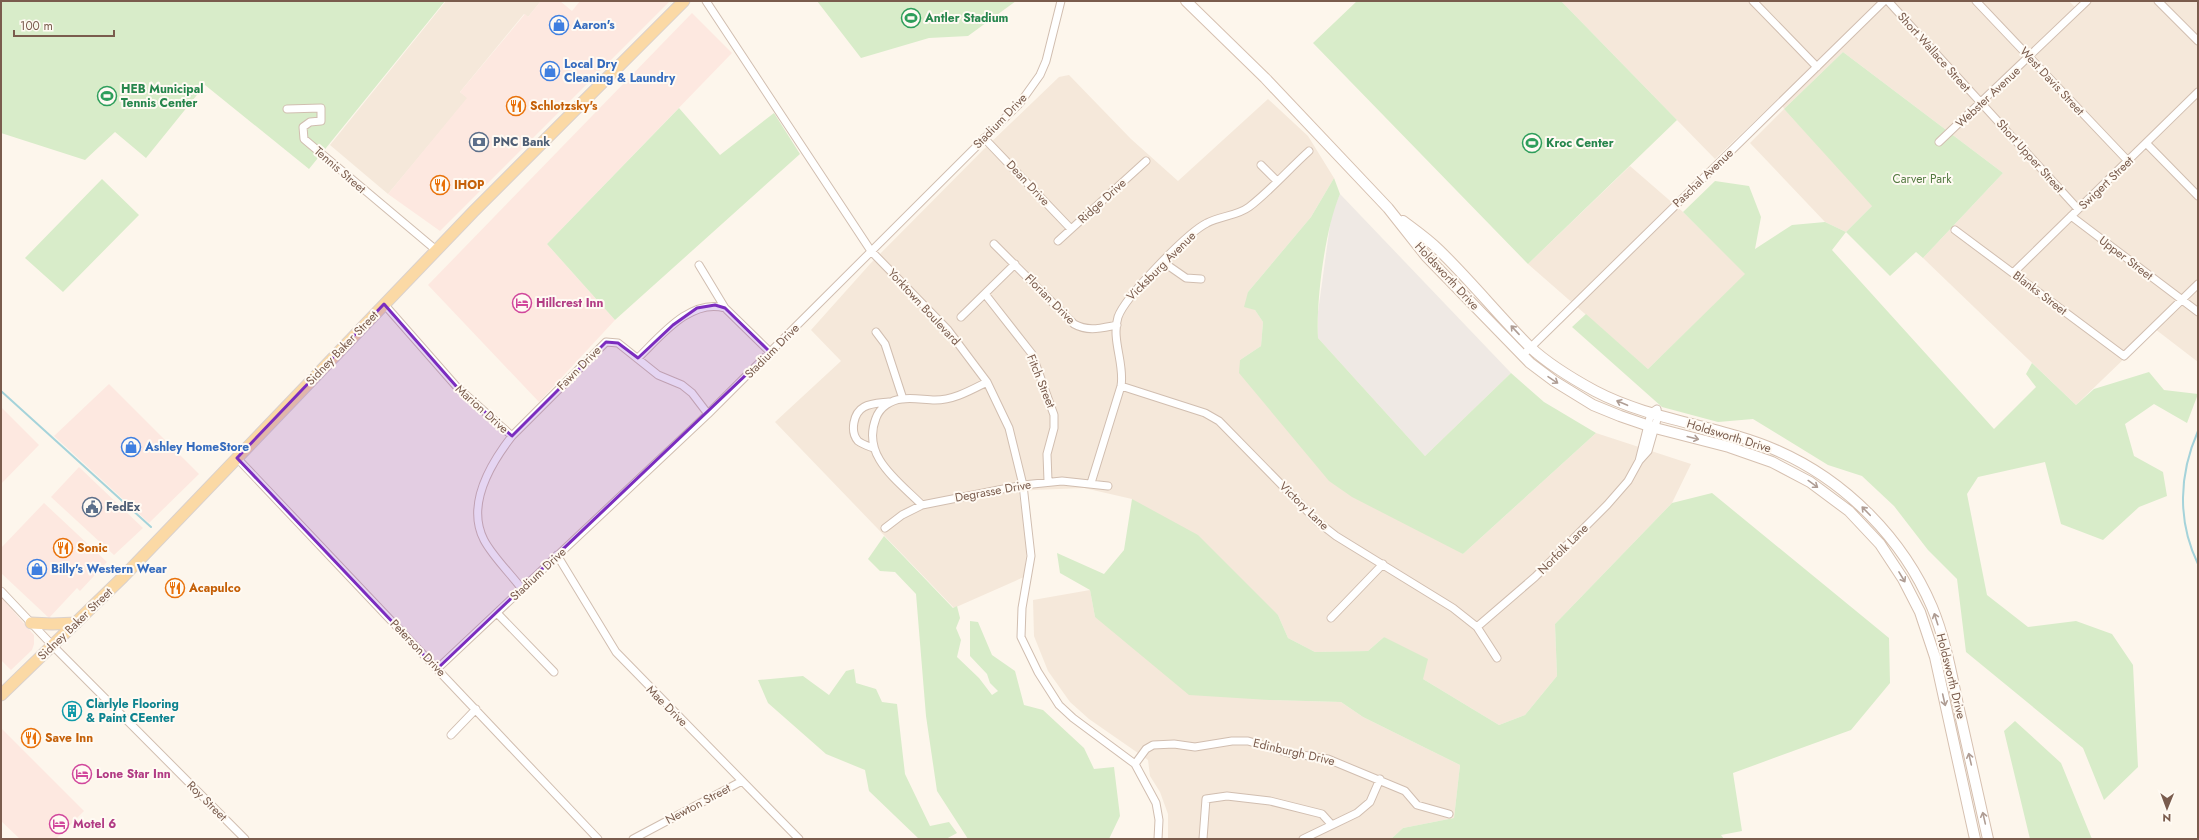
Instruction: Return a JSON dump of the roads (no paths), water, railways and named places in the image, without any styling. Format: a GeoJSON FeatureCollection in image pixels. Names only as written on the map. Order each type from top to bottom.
{"type":"FeatureCollection","features":[{"type":"Feature","properties":{"kind":"main road","name":"Sidney Baker Street"},"geometry":{"type":"LineString","coordinates":[[1,695],[76,623],[237,458],[436,250],[684,1]]}},
{"type":"Feature","properties":{"kind":"main road","name":"Holdsworth Drive"},"geometry":{"type":"LineString","coordinates":[[1186,1],[1265,78],[1388,208],[1426,256],[1522,356],[1554,381],[1593,405],[1651,426],[1729,447],[1778,465],[1810,482],[1849,511],[1880,544],[1903,578],[1920,612],[1935,657],[1976,839]]}},
{"type":"Feature","properties":{"kind":"main road","name":"Holdsworth Drive"},"geometry":{"type":"LineString","coordinates":[[1388,208],[1438,249],[1531,347],[1562,371],[1595,391],[1655,415],[1733,435],[1777,450],[1816,471],[1857,502],[1890,537],[1914,572],[1932,608],[1947,653],[1988,839]]}},
{"type":"Feature","properties":{"kind":"main road"},"geometry":{"type":"LineString","coordinates":[[31,623],[76,623]]}},
{"type":"Feature","properties":{"kind":"main road"},"geometry":{"type":"LineString","coordinates":[[1967,799],[1979,797]]}},
{"type":"Feature","properties":{"kind":"street","name":"Yorktown Boulevard"},"geometry":{"type":"LineString","coordinates":[[706,1],[871,251],[948,330],[987,382],[1009,428],[1023,486],[1031,556],[1021,615],[1021,636],[1038,672],[1059,704],[1073,718],[1135,764],[1156,804],[1159,820],[1158,839]]}},
{"type":"Feature","properties":{"kind":"street","name":"Stadium Drive"},"geometry":{"type":"LineString","coordinates":[[437,669],[708,414],[1020,103],[1040,75],[1053,37],[1061,1]]}},
{"type":"Feature","properties":{"kind":"street"},"geometry":{"type":"LineString","coordinates":[[1753,1],[1817,67]]}},
{"type":"Feature","properties":{"kind":"street","name":"Short Wallace Street"},"geometry":{"type":"LineString","coordinates":[[1888,1],[1982,103]]}},
{"type":"Feature","properties":{"kind":"street","name":"West Davis Street"},"geometry":{"type":"LineString","coordinates":[[1976,1],[2128,161]]}},
{"type":"Feature","properties":{"kind":"street","name":"Webster Avenue"},"geometry":{"type":"LineString","coordinates":[[1939,142],[1982,103],[2087,1]]}},
{"type":"Feature","properties":{"kind":"street"},"geometry":{"type":"LineString","coordinates":[[2158,1],[2198,41]]}},
{"type":"Feature","properties":{"kind":"street","name":"Paschal Avenue"},"geometry":{"type":"LineString","coordinates":[[1522,356],[1817,67],[1881,2]]}},
{"type":"Feature","properties":{"kind":"street","name":"Swigert Street"},"geometry":{"type":"LineString","coordinates":[[2013,273],[2147,144],[2198,92]]}},
{"type":"Feature","properties":{"kind":"street","name":"Short Upper Street"},"geometry":{"type":"LineString","coordinates":[[1982,103],[2078,209]]}},
{"type":"Feature","properties":{"kind":"street","name":"Tennis Street"},"geometry":{"type":"LineString","coordinates":[[287,109],[320,108],[321,121],[310,122],[303,127],[304,139],[436,250]]}},
{"type":"Feature","properties":{"kind":"street","name":"Dean Drive"},"geometry":{"type":"LineString","coordinates":[[984,138],[1071,229]]}},
{"type":"Feature","properties":{"kind":"street"},"geometry":{"type":"LineString","coordinates":[[2147,144],[2198,196]]}},
{"type":"Feature","properties":{"kind":"street","name":"Vicksburg Avenue"},"geometry":{"type":"LineString","coordinates":[[1091,483],[1122,386],[1123,377],[1117,325],[1124,304],[1132,293],[1162,262],[1200,227],[1249,207],[1309,151]]}},
{"type":"Feature","properties":{"kind":"street","name":"Ridge Drive"},"geometry":{"type":"LineString","coordinates":[[1058,241],[1146,161]]}},
{"type":"Feature","properties":{"kind":"street"},"geometry":{"type":"LineString","coordinates":[[1261,165],[1277,181]]}},
{"type":"Feature","properties":{"kind":"street","name":"Upper Street"},"geometry":{"type":"LineString","coordinates":[[2071,216],[2198,312]]}},
{"type":"Feature","properties":{"kind":"street","name":"Blanks Street"},"geometry":{"type":"LineString","coordinates":[[1955,230],[2124,356],[2182,300]]}},
{"type":"Feature","properties":{"kind":"street","name":"Florian Drive"},"geometry":{"type":"LineString","coordinates":[[994,244],[1074,324],[1082,329],[1090,330],[1117,325]]}},
{"type":"Feature","properties":{"kind":"street"},"geometry":{"type":"LineString","coordinates":[[1162,262],[1186,278],[1201,279]]}},
{"type":"Feature","properties":{"kind":"street"},"geometry":{"type":"LineString","coordinates":[[961,317],[1015,264]]}},
{"type":"Feature","properties":{"kind":"street"},"geometry":{"type":"LineString","coordinates":[[699,265],[725,308],[770,352]]}},
{"type":"Feature","properties":{"kind":"street"},"geometry":{"type":"LineString","coordinates":[[2182,300],[2198,284]]}},
{"type":"Feature","properties":{"kind":"street","name":"Fitch Street"},"geometry":{"type":"LineString","coordinates":[[985,294],[1032,354],[1054,415],[1054,428],[1047,454],[1048,481]]}},
{"type":"Feature","properties":{"kind":"street","name":"Marion Drive"},"geometry":{"type":"LineString","coordinates":[[384,304],[456,386],[512,436],[502,449],[486,479],[480,495],[478,512],[484,541],[522,589]]}},
{"type":"Feature","properties":{"kind":"street"},"geometry":{"type":"LineString","coordinates":[[638,358],[673,325],[697,308],[715,305],[725,308]]}},
{"type":"Feature","properties":{"kind":"street"},"geometry":{"type":"LineString","coordinates":[[876,332],[885,344],[903,399]]}},
{"type":"Feature","properties":{"kind":"street","name":"Fawn Drive"},"geometry":{"type":"LineString","coordinates":[[512,436],[606,342],[618,343],[658,375],[682,385],[692,393],[708,414]]}},
{"type":"Feature","properties":{"kind":"street"},"geometry":{"type":"LineString","coordinates":[[873,448],[859,441],[855,436],[854,423],[856,415],[864,407],[903,399],[938,400],[952,398],[987,382]]}},
{"type":"Feature","properties":{"kind":"street","name":"Victory Lane"},"geometry":{"type":"LineString","coordinates":[[1122,386],[1205,413],[1219,421],[1318,522],[1336,536],[1453,608],[1477,627],[1497,658]]}},
{"type":"Feature","properties":{"kind":"street"},"geometry":{"type":"LineString","coordinates":[[891,402],[877,415],[873,426],[873,448],[881,463],[922,505]]}},
{"type":"Feature","properties":{"kind":"street","name":"Norfolk Lane"},"geometry":{"type":"LineString","coordinates":[[1477,627],[1535,577],[1607,505],[1628,481],[1639,461],[1648,451],[1651,426],[1655,415]]}},
{"type":"Feature","properties":{"kind":"street","name":"Peterson Drive"},"geometry":{"type":"LineString","coordinates":[[237,458],[598,839]]}},
{"type":"Feature","properties":{"kind":"street","name":"Degrasse Drive"},"geometry":{"type":"LineString","coordinates":[[885,528],[902,515],[922,505],[1048,481],[1091,483],[1108,486]]}},
{"type":"Feature","properties":{"kind":"street","name":"Mae Drive"},"geometry":{"type":"LineString","coordinates":[[558,556],[616,652],[799,839]]}},
{"type":"Feature","properties":{"kind":"street"},"geometry":{"type":"LineString","coordinates":[[1331,618],[1383,564]]}},
{"type":"Feature","properties":{"kind":"street","name":"Roy Street"},"geometry":{"type":"LineString","coordinates":[[1,591],[53,646],[246,839]]}},
{"type":"Feature","properties":{"kind":"street"},"geometry":{"type":"LineString","coordinates":[[496,613],[554,672]]}},
{"type":"Feature","properties":{"kind":"street"},"geometry":{"type":"LineString","coordinates":[[451,735],[476,709]]}},
{"type":"Feature","properties":{"kind":"street","name":"Edinburgh Drive"},"geometry":{"type":"LineString","coordinates":[[1135,764],[1146,749],[1154,745],[1174,744],[1195,747],[1240,741],[1289,753],[1328,759],[1380,779],[1405,791],[1418,805],[1449,814]]}},
{"type":"Feature","properties":{"kind":"street"},"geometry":{"type":"LineString","coordinates":[[1303,839],[1331,824],[1357,813],[1370,802],[1380,779]]}},
{"type":"Feature","properties":{"kind":"street","name":"Newton Street"},"geometry":{"type":"LineString","coordinates":[[633,839],[742,781]]}},
{"type":"Feature","properties":{"kind":"street"},"geometry":{"type":"LineString","coordinates":[[1203,839],[1206,799],[1227,796],[1270,801],[1322,814],[1331,824]]}},
{"type":"Feature","properties":{"kind":"waterway"},"geometry":{"type":"LineString","coordinates":[[1,391],[151,527]]}},
{"type":"Feature","properties":{"kind":"waterway"},"geometry":{"type":"LineString","coordinates":[[2198,431],[2187,464],[2183,498],[2186,531],[2198,564]]}},
{"type":"Feature","properties":{"kind":"place","name":"Antler Stadium"},"geometry":{"type":"Point","coordinates":[911,18]}},
{"type":"Feature","properties":{"kind":"place","name":"Aaron's"},"geometry":{"type":"Point","coordinates":[559,25]}},
{"type":"Feature","properties":{"kind":"place","name":"Local Dry Cleaning & Laundry"},"geometry":{"type":"Point","coordinates":[550,71]}},
{"type":"Feature","properties":{"kind":"place","name":"HEB Municipal Tennis Center"},"geometry":{"type":"Point","coordinates":[107,96]}},
{"type":"Feature","properties":{"kind":"place","name":"Schlotzsky's"},"geometry":{"type":"Point","coordinates":[516,106]}},
{"type":"Feature","properties":{"kind":"place","name":"PNC Bank"},"geometry":{"type":"Point","coordinates":[479,142]}},
{"type":"Feature","properties":{"kind":"place","name":"Kroc Center"},"geometry":{"type":"Point","coordinates":[1532,143]}},
{"type":"Feature","properties":{"kind":"place","name":"IHOP"},"geometry":{"type":"Point","coordinates":[440,185]}},
{"type":"Feature","properties":{"kind":"place","name":"Hillcrest Inn"},"geometry":{"type":"Point","coordinates":[522,303]}},
{"type":"Feature","properties":{"kind":"place","name":"Ashley HomeStore"},"geometry":{"type":"Point","coordinates":[131,447]}},
{"type":"Feature","properties":{"kind":"place","name":"FedEx"},"geometry":{"type":"Point","coordinates":[92,507]}},
{"type":"Feature","properties":{"kind":"place","name":"Sonic"},"geometry":{"type":"Point","coordinates":[63,548]}},
{"type":"Feature","properties":{"kind":"place","name":"Billy's Western Wear"},"geometry":{"type":"Point","coordinates":[37,569]}},
{"type":"Feature","properties":{"kind":"place","name":"Acapulco"},"geometry":{"type":"Point","coordinates":[175,588]}},
{"type":"Feature","properties":{"kind":"place","name":"Clarlyle Flooring & Paint CEenter"},"geometry":{"type":"Point","coordinates":[72,711]}},
{"type":"Feature","properties":{"kind":"place","name":"Save Inn"},"geometry":{"type":"Point","coordinates":[31,738]}},
{"type":"Feature","properties":{"kind":"place","name":"Lone Star Inn"},"geometry":{"type":"Point","coordinates":[82,774]}},
{"type":"Feature","properties":{"kind":"place","name":"Motel 6"},"geometry":{"type":"Point","coordinates":[59,824]}},
{"type":"Feature","properties":{"kind":"park label","name":"Carver Park"},"geometry":{"type":"Point","coordinates":[1922,179]}}]}
